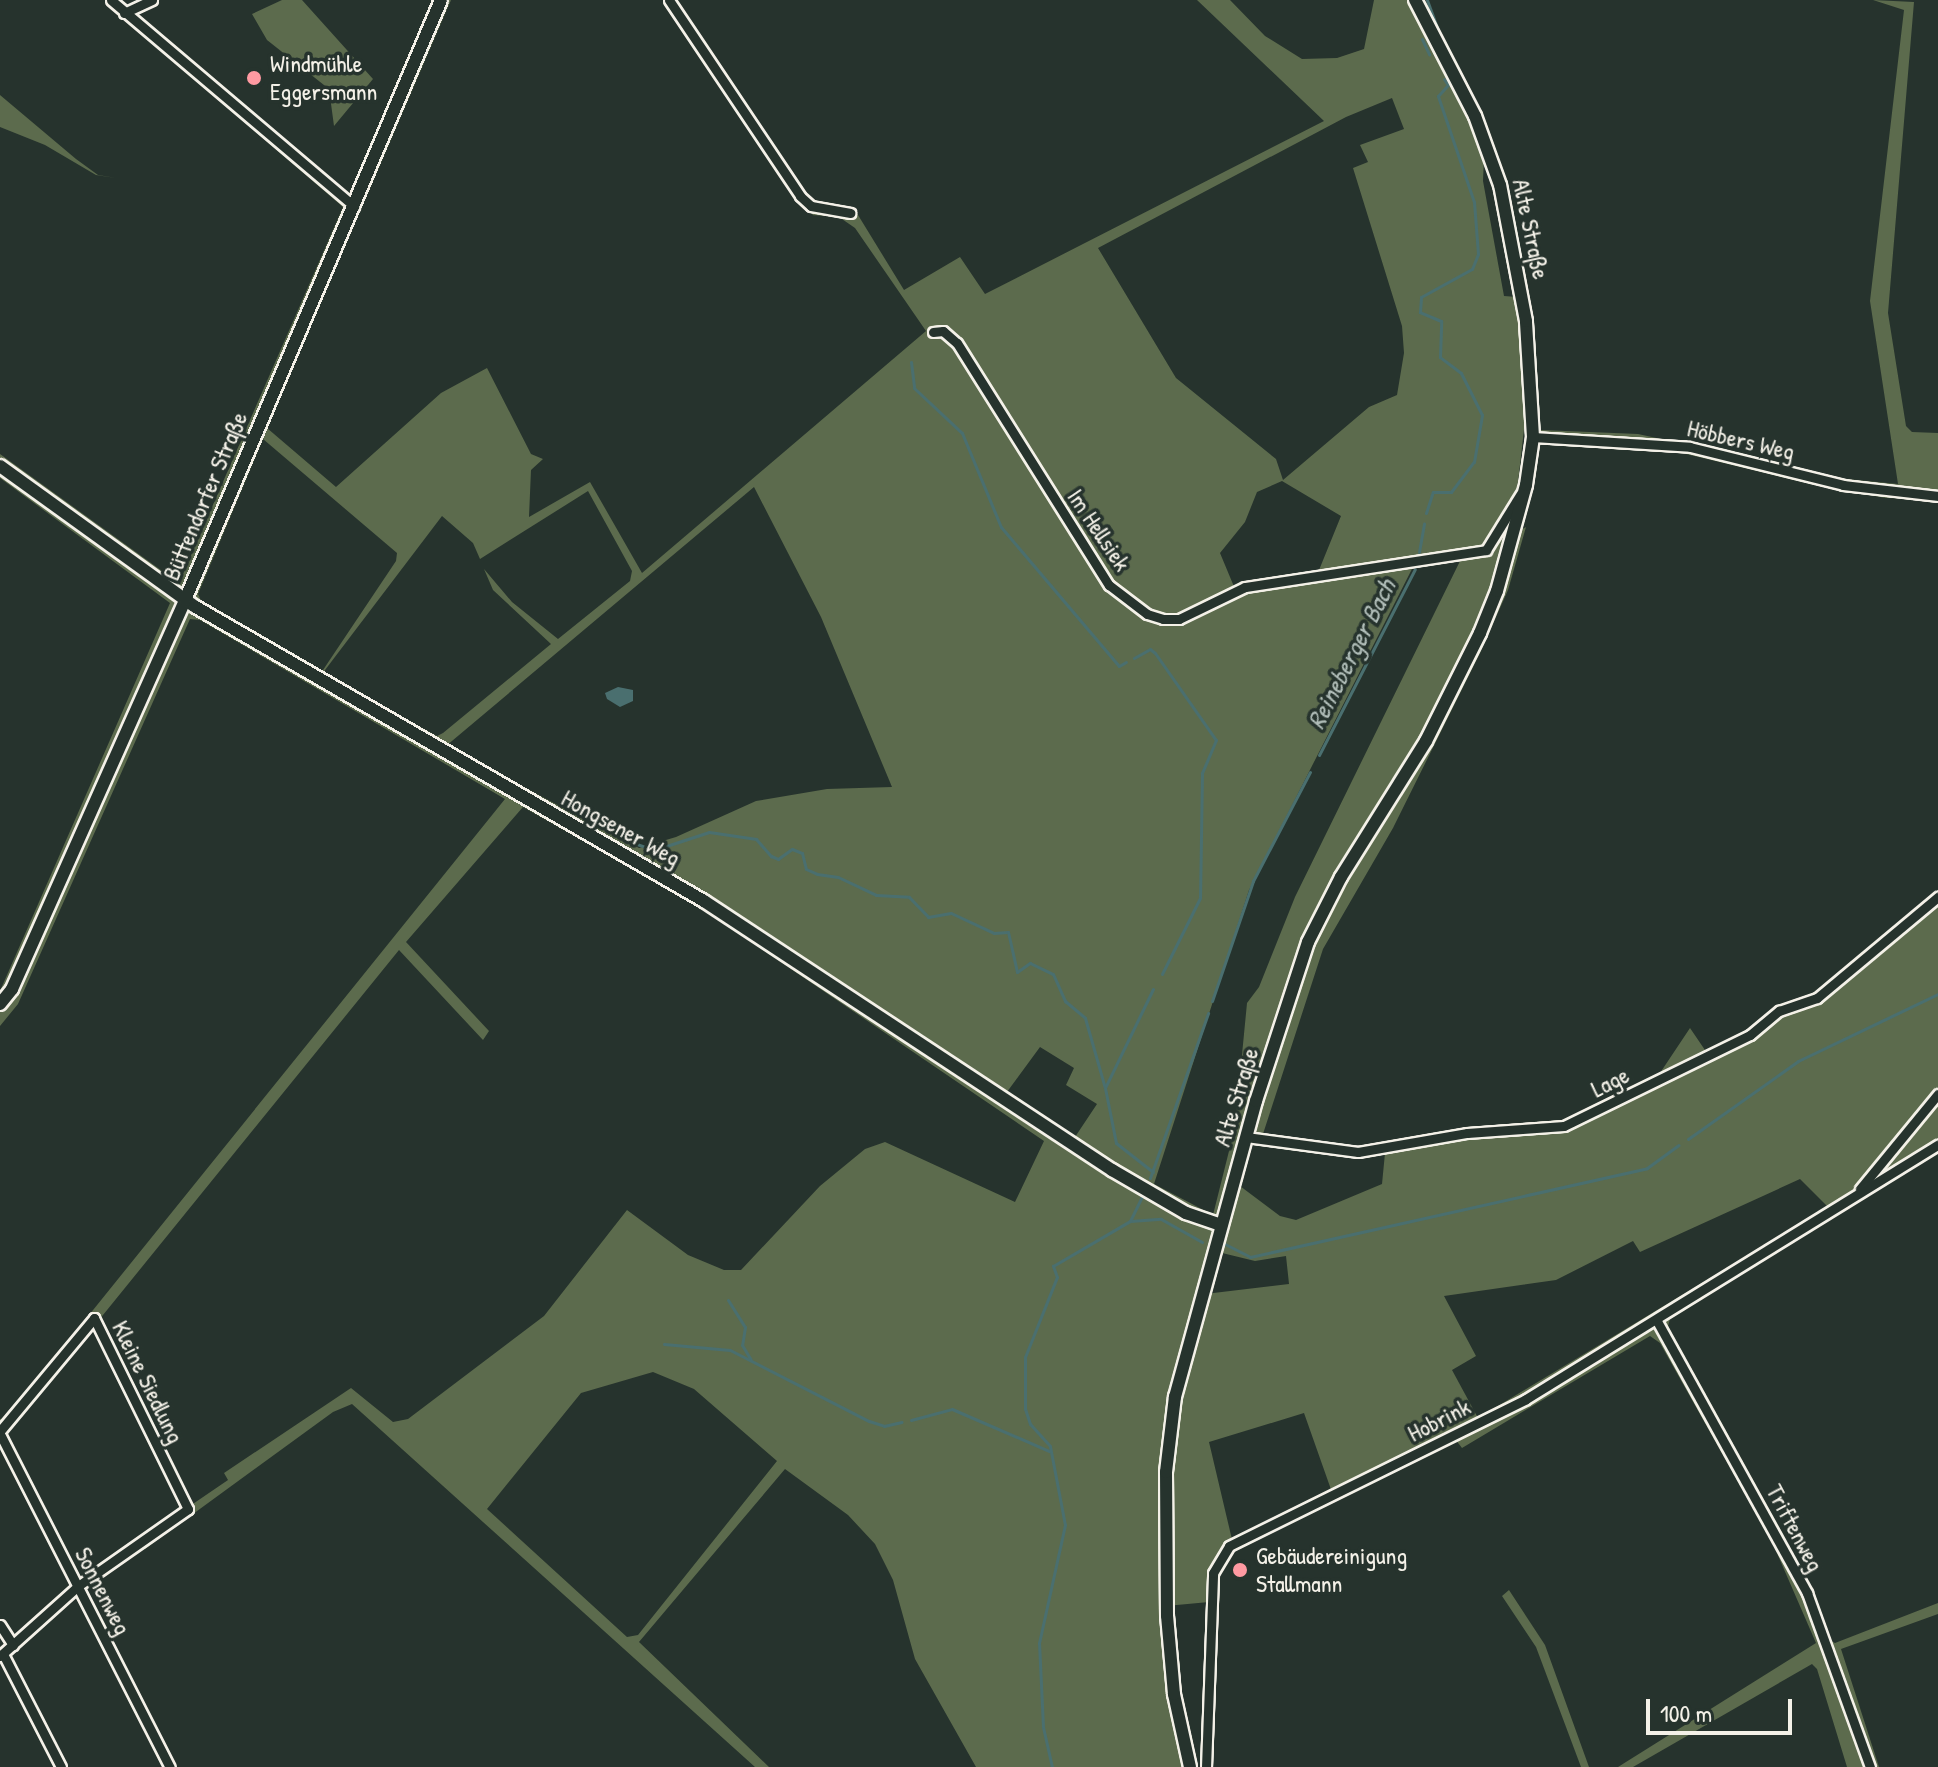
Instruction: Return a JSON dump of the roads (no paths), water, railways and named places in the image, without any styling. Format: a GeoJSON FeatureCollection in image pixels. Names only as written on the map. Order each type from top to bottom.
{"type":"FeatureCollection","features":[{"type":"Feature","properties":{"kind":"street"},"geometry":{"type":"LineString","coordinates":[[111,0],[354,206]]}},
{"type":"Feature","properties":{"kind":"street"},"geometry":{"type":"LineString","coordinates":[[124,13],[152,0]]}},
{"type":"Feature","properties":{"kind":"street","name":"Büttendorfer Straße"},"geometry":{"type":"LineString","coordinates":[[0,1004],[12,989],[185,600],[441,0]]}},
{"type":"Feature","properties":{"kind":"street"},"geometry":{"type":"LineString","coordinates":[[669,0],[800,196],[811,206],[850,213]]}},
{"type":"Feature","properties":{"kind":"street","name":"Alte Straße"},"geometry":{"type":"LineString","coordinates":[[1190,1767],[1171,1663],[1166,1472],[1175,1397],[1246,1137],[1308,942],[1341,877],[1426,741],[1480,633],[1497,591],[1526,485],[1533,437],[1526,321],[1500,185],[1475,116],[1415,0]]}},
{"type":"Feature","properties":{"kind":"street","name":"Im Hellsiek"},"geometry":{"type":"LineString","coordinates":[[933,332],[943,331],[957,343],[1087,555],[1127,601],[1147,614],[1179,619],[1245,587],[1304,579]]}},
{"type":"Feature","properties":{"kind":"street","name":"Höbbers Weg"},"geometry":{"type":"LineString","coordinates":[[1533,437],[1690,447],[1843,485],[1938,496]]}},
{"type":"Feature","properties":{"kind":"street","name":"Hongsener Weg"},"geometry":{"type":"LineString","coordinates":[[0,466],[185,600],[704,901],[1112,1170],[1186,1213],[1221,1225]]}},
{"type":"Feature","properties":{"kind":"street","name":"Alte Straße"},"geometry":{"type":"LineString","coordinates":[[1304,579],[1486,550],[1526,485]]}},
{"type":"Feature","properties":{"kind":"street","name":"Lage"},"geometry":{"type":"LineString","coordinates":[[1246,1137],[1349,1153],[1467,1133],[1564,1126],[1750,1035],[1779,1011],[1817,998],[1938,897]]}},
{"type":"Feature","properties":{"kind":"street"},"geometry":{"type":"LineString","coordinates":[[1853,1198],[1938,1094]]}},
{"type":"Feature","properties":{"kind":"street","name":"Hobrink"},"geometry":{"type":"LineString","coordinates":[[1206,1767],[1213,1573],[1229,1546],[1526,1399],[1938,1145]]}},
{"type":"Feature","properties":{"kind":"street","name":"Kleine Siedlung"},"geometry":{"type":"LineString","coordinates":[[0,1433],[94,1318],[188,1509],[78,1586]]}},
{"type":"Feature","properties":{"kind":"street","name":"Triftenweg"},"geometry":{"type":"LineString","coordinates":[[1657,1321],[1807,1593],[1870,1767]]}},
{"type":"Feature","properties":{"kind":"street","name":"Sonnenweg"},"geometry":{"type":"LineString","coordinates":[[0,1433],[170,1767]]}},
{"type":"Feature","properties":{"kind":"street"},"geometry":{"type":"LineString","coordinates":[[61,1767],[1,1655],[78,1586]]}},
{"type":"Feature","properties":{"kind":"street"},"geometry":{"type":"LineString","coordinates":[[0,1625],[13,1645]]}},
{"type":"Feature","properties":{"kind":"water"},"geometry":{"type":"Polygon","coordinates":[[[618,687],[633,690],[633,701],[620,707],[607,699],[605,693],[618,687]]]}},
{"type":"Feature","properties":{"kind":"waterway","name":"Reineberger Bach"},"geometry":{"type":"LineString","coordinates":[[1427,0],[1438,30]]}},
{"type":"Feature","properties":{"kind":"waterway","name":"Reineberger Bach"},"geometry":{"type":"LineString","coordinates":[[1422,39],[1429,54]]}},
{"type":"Feature","properties":{"kind":"waterway","name":"Reineberger Bach"},"geometry":{"type":"LineString","coordinates":[[1426,513],[1433,492],[1451,492],[1474,462],[1482,415],[1461,373],[1440,357],[1441,321],[1420,312],[1421,297],[1472,269],[1478,254],[1474,202],[1438,96],[1448,85],[1444,79]]}},
{"type":"Feature","properties":{"kind":"waterway"},"geometry":{"type":"LineString","coordinates":[[911,362],[914,388],[962,433],[1001,527],[1119,666],[1126,662]]}},
{"type":"Feature","properties":{"kind":"waterway","name":"Reineberger Bach"},"geometry":{"type":"LineString","coordinates":[[1419,552],[1424,523]]}},
{"type":"Feature","properties":{"kind":"waterway","name":"Reineberger Bach"},"geometry":{"type":"LineString","coordinates":[[1319,755],[1415,569]]}},
{"type":"Feature","properties":{"kind":"waterway"},"geometry":{"type":"LineString","coordinates":[[1134,658],[1150,649],[1155,653],[1216,740],[1202,773],[1200,898],[1162,974]]}},
{"type":"Feature","properties":{"kind":"waterway","name":"Reineberger Bach"},"geometry":{"type":"LineString","coordinates":[[1212,1001],[1253,881],[1310,772]]}},
{"type":"Feature","properties":{"kind":"waterway"},"geometry":{"type":"LineString","coordinates":[[628,841],[654,850],[709,832],[756,839],[771,856],[778,859],[792,849],[802,853],[806,869],[817,874],[838,877],[876,895],[909,897],[928,917],[951,913],[994,933],[1008,932],[1017,972],[1030,963],[1053,974],[1065,1001],[1085,1018],[1105,1088]]}},
{"type":"Feature","properties":{"kind":"waterway"},"geometry":{"type":"LineString","coordinates":[[1153,989],[1105,1088],[1116,1143],[1153,1172]]}},
{"type":"Feature","properties":{"kind":"waterway"},"geometry":{"type":"LineString","coordinates":[[1688,1139],[1798,1061],[1938,994]]}},
{"type":"Feature","properties":{"kind":"waterway","name":"Reineberger Bach"},"geometry":{"type":"LineString","coordinates":[[1150,1178],[1208,1013]]}},
{"type":"Feature","properties":{"kind":"waterway"},"geometry":{"type":"LineString","coordinates":[[1225,1244],[1250,1257],[1647,1168],[1679,1145]]}},
{"type":"Feature","properties":{"kind":"waterway","name":"Reineberger Bach"},"geometry":{"type":"LineString","coordinates":[[1052,1767],[1043,1727],[1039,1643],[1065,1525],[1050,1446],[1030,1424],[1025,1409],[1025,1357],[1057,1277],[1053,1266],[1130,1221],[1143,1194]]}},
{"type":"Feature","properties":{"kind":"waterway"},"geometry":{"type":"LineString","coordinates":[[1130,1221],[1161,1219],[1202,1242]]}},
{"type":"Feature","properties":{"kind":"waterway"},"geometry":{"type":"LineString","coordinates":[[728,1300],[745,1327],[742,1345],[751,1360]]}},
{"type":"Feature","properties":{"kind":"waterway"},"geometry":{"type":"LineString","coordinates":[[664,1344],[730,1350],[869,1421],[884,1426],[902,1422]]}},
{"type":"Feature","properties":{"kind":"waterway"},"geometry":{"type":"LineString","coordinates":[[911,1420],[952,1409],[1049,1451]]}},
{"type":"Feature","properties":{"kind":"place","name":"Windmühle Eggersmann"},"geometry":{"type":"Point","coordinates":[254,78]}},
{"type":"Feature","properties":{"kind":"place","name":"Gebäudereinigung Stallmann"},"geometry":{"type":"Point","coordinates":[1240,1570]}}]}
